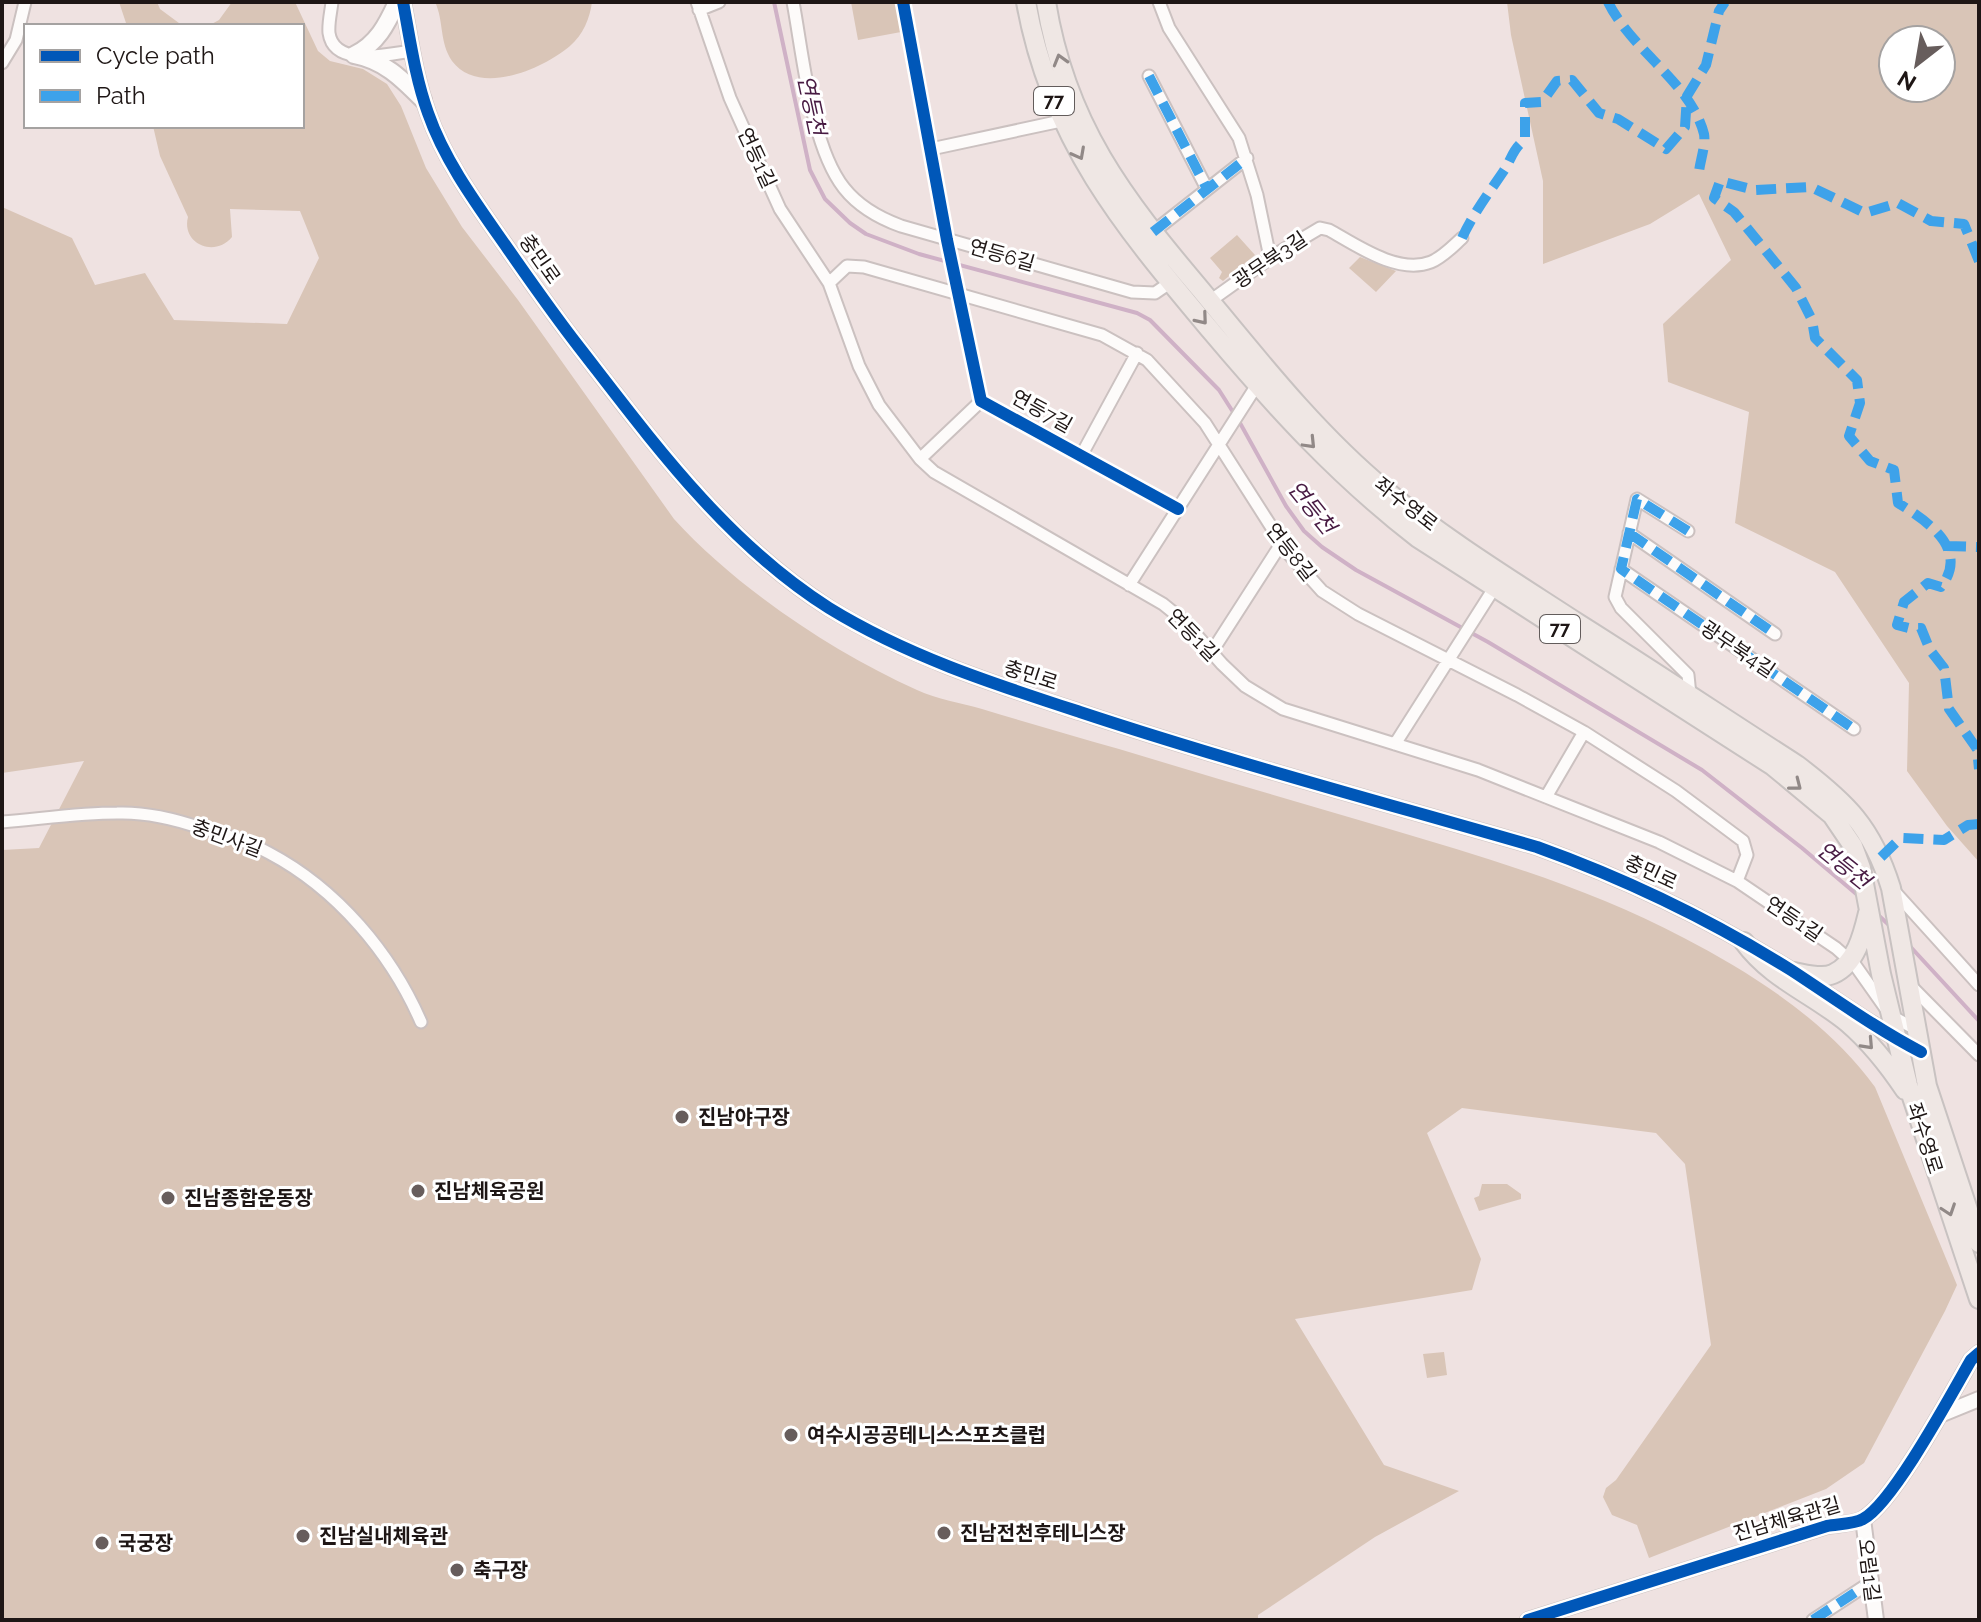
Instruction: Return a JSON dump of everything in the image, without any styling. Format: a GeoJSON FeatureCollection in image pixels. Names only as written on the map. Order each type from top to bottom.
{"type":"FeatureCollection","features":[{"type":"Feature","properties":{"kind":"main road"},"geometry":{"type":"LineString","coordinates":[[354,55],[367,48],[378,36],[400,2]]}},
{"type":"Feature","properties":{"kind":"main road","name":"좌수영로"},"geometry":{"type":"LineString","coordinates":[[1026,2],[1061,121],[1102,192],[1169,271],[1255,389],[1371,502],[1418,538],[1499,581],[1690,695],[1797,765],[1838,798],[1869,833],[1891,888]]}},
{"type":"Feature","properties":{"kind":"main road","name":"좌수영로"},"geometry":{"type":"LineString","coordinates":[[1046,2],[1060,61],[1081,119],[1102,162],[1153,232],[1169,271],[1210,301],[1293,398],[1348,456],[1416,514],[1499,581],[1773,766],[1832,815],[1853,846],[1861,868],[1881,974],[1913,1102],[1979,1299]]}},
{"type":"Feature","properties":{"kind":"main road"},"geometry":{"type":"LineString","coordinates":[[354,55],[386,66],[423,100]]}},
{"type":"Feature","properties":{"kind":"main road","name":"77"},"geometry":{"type":"LineString","coordinates":[[1891,888],[1907,977]]}},
{"type":"Feature","properties":{"kind":"main road"},"geometry":{"type":"LineString","coordinates":[[1794,972],[1823,976],[1834,974],[1854,953],[1868,900],[1876,900],[1887,953],[1896,956],[1901,948]]}},
{"type":"Feature","properties":{"kind":"main road"},"geometry":{"type":"LineString","coordinates":[[1744,942],[1769,970],[1847,1023],[1894,1073],[1913,1102]]}},
{"type":"Feature","properties":{"kind":"main road","name":"좌수영로"},"geometry":{"type":"LineString","coordinates":[[1907,977],[1935,1114],[1979,1243]]}},
{"type":"Feature","properties":{"kind":"street"},"geometry":{"type":"LineString","coordinates":[[2,63],[16,40],[25,2]]}},
{"type":"Feature","properties":{"kind":"street"},"geometry":{"type":"LineString","coordinates":[[332,2],[329,28],[332,42],[340,51],[354,55],[412,51]]}},
{"type":"Feature","properties":{"kind":"street","name":"충민로"},"geometry":{"type":"LineString","coordinates":[[400,2],[423,100],[436,133],[476,203],[562,326],[663,455],[716,512],[767,560],[829,608],[923,656],[1000,686],[1151,736],[1522,843],[1625,881],[1706,920],[1921,1052]]}},
{"type":"Feature","properties":{"kind":"street"},"geometry":{"type":"LineString","coordinates":[[698,6],[719,2]]}},
{"type":"Feature","properties":{"kind":"street","name":"연등6길"},"geometry":{"type":"LineString","coordinates":[[793,2],[818,129],[838,179],[854,199],[876,216],[947,240],[1132,292],[1155,293],[1169,271]]}},
{"type":"Feature","properties":{"kind":"street"},"geometry":{"type":"LineString","coordinates":[[903,2],[947,240]]}},
{"type":"Feature","properties":{"kind":"street"},"geometry":{"type":"LineString","coordinates":[[1159,2],[1169,28],[1232,125],[1247,158],[1266,243],[1273,256]]}},
{"type":"Feature","properties":{"kind":"street","name":"연등1길"},"geometry":{"type":"LineString","coordinates":[[698,6],[730,98],[780,209],[829,283],[859,366],[879,405],[920,459],[952,485],[1174,613],[1245,686],[1283,709],[1478,770],[1659,842],[1737,881],[1854,953],[1891,1016],[1916,1029]]}},
{"type":"Feature","properties":{"kind":"street"},"geometry":{"type":"LineString","coordinates":[[1149,76],[1207,189]]}},
{"type":"Feature","properties":{"kind":"street"},"geometry":{"type":"LineString","coordinates":[[931,149],[1061,121]]}},
{"type":"Feature","properties":{"kind":"street"},"geometry":{"type":"LineString","coordinates":[[1153,232],[1247,158]]}},
{"type":"Feature","properties":{"kind":"street","name":"광무북3길"},"geometry":{"type":"LineString","coordinates":[[1210,301],[1273,256],[1320,228],[1326,228],[1379,256],[1407,264],[1431,262],[1462,238]]}},
{"type":"Feature","properties":{"kind":"street","name":"연등7길"},"geometry":{"type":"LineString","coordinates":[[947,240],[981,401],[1178,509]]}},
{"type":"Feature","properties":{"kind":"street","name":"연등8길"},"geometry":{"type":"LineString","coordinates":[[829,283],[843,268],[858,266],[1102,335],[1137,353],[1176,388],[1220,443],[1281,544],[1322,591],[1358,614],[1584,732],[1676,791],[1741,838],[1748,853],[1737,881]]}},
{"type":"Feature","properties":{"kind":"street"},"geometry":{"type":"LineString","coordinates":[[1081,456],[1137,353]]}},
{"type":"Feature","properties":{"kind":"street"},"geometry":{"type":"LineString","coordinates":[[1129,585],[1255,389]]}},
{"type":"Feature","properties":{"kind":"street"},"geometry":{"type":"LineString","coordinates":[[920,459],[981,401]]}},
{"type":"Feature","properties":{"kind":"street"},"geometry":{"type":"LineString","coordinates":[[1688,531],[1637,499],[1616,601],[1688,675],[1690,695]]}},
{"type":"Feature","properties":{"kind":"street"},"geometry":{"type":"LineString","coordinates":[[1629,533],[1775,634]]}},
{"type":"Feature","properties":{"kind":"street"},"geometry":{"type":"LineString","coordinates":[[1211,653],[1281,544]]}},
{"type":"Feature","properties":{"kind":"street","name":"광무북4길"},"geometry":{"type":"LineString","coordinates":[[1621,569],[1854,729]]}},
{"type":"Feature","properties":{"kind":"street"},"geometry":{"type":"LineString","coordinates":[[1395,744],[1499,581]]}},
{"type":"Feature","properties":{"kind":"street"},"geometry":{"type":"LineString","coordinates":[[1546,797],[1584,732]]}},
{"type":"Feature","properties":{"kind":"street","name":"충민사길"},"geometry":{"type":"LineString","coordinates":[[2,822],[133,814],[175,819],[270,853],[342,908],[379,947],[407,989],[421,1022]]}},
{"type":"Feature","properties":{"kind":"street"},"geometry":{"type":"LineString","coordinates":[[1891,888],[1979,985]]}},
{"type":"Feature","properties":{"kind":"street"},"geometry":{"type":"LineString","coordinates":[[1907,977],[1979,1055]]}},
{"type":"Feature","properties":{"kind":"street","name":"진남체육관길"},"geometry":{"type":"LineString","coordinates":[[1528,1620],[1827,1526],[1863,1519],[1883,1501],[1939,1416],[1971,1360],[1979,1353]]}},
{"type":"Feature","properties":{"kind":"street"},"geometry":{"type":"LineString","coordinates":[[1939,1416],[1979,1399]]}},
{"type":"Feature","properties":{"kind":"street","name":"오림1길"},"geometry":{"type":"LineString","coordinates":[[1863,1519],[1876,1620]]}},
{"type":"Feature","properties":{"kind":"street"},"geometry":{"type":"LineString","coordinates":[[1813,1620],[1871,1582]]}},
{"type":"Feature","properties":{"kind":"shaded area"},"geometry":{"type":"Polygon","coordinates":[[[119,2],[157,2],[160,9],[180,24],[126,24],[119,2]]]}},
{"type":"Feature","properties":{"kind":"shaded area"},"geometry":{"type":"Polygon","coordinates":[[[232,2],[295,2],[318,51],[330,61],[363,69],[387,84],[401,106],[426,168],[462,227],[518,300],[674,519],[699,545],[756,593],[819,637],[885,675],[933,696],[1424,839],[1575,889],[1648,920],[1711,952],[1763,984],[1813,1021],[1856,1063],[1875,1087],[1957,1285],[1864,1463],[1826,1489],[1649,1558],[1637,1525],[1612,1515],[1603,1497],[1606,1488],[1616,1480],[1711,1345],[1685,1164],[1656,1133],[1462,1108],[1427,1133],[1481,1259],[1472,1290],[1295,1319],[1384,1465],[1459,1491],[1375,1537],[1258,1615],[1258,1620],[2,1620],[2,850],[39,848],[84,761],[2,773],[2,207],[72,238],[95,285],[145,273],[174,320],[287,324],[319,258],[300,211],[230,209],[232,237],[217,247],[201,245],[190,234],[188,217],[160,156],[153,128],[304,128],[304,24],[212,24],[219,20],[232,2]]]}},
{"type":"Feature","properties":{"kind":"shaded area"},"geometry":{"type":"Polygon","coordinates":[[[435,2],[592,2],[585,26],[570,46],[528,70],[494,78],[464,72],[452,61],[445,46],[435,2]]]}},
{"type":"Feature","properties":{"kind":"shaded area"},"geometry":{"type":"Polygon","coordinates":[[[851,2],[895,2],[901,32],[858,40],[851,2]]]}},
{"type":"Feature","properties":{"kind":"shaded area"},"geometry":{"type":"Polygon","coordinates":[[[1507,2],[1979,2],[1979,862],[1947,826],[1907,771],[1909,683],[1835,572],[1735,523],[1749,412],[1668,382],[1663,324],[1731,260],[1699,194],[1650,224],[1543,264],[1543,181],[1511,35],[1507,2]]]}},
{"type":"Feature","properties":{"kind":"shaded area"},"geometry":{"type":"Polygon","coordinates":[[[1237,235],[1255,255],[1223,281],[1219,278],[1222,272],[1210,258],[1237,235]]]}},
{"type":"Feature","properties":{"kind":"shaded area"},"geometry":{"type":"Polygon","coordinates":[[[1360,257],[1396,271],[1376,292],[1349,268],[1360,257]]]}},
{"type":"Feature","properties":{"kind":"shaded area"},"geometry":{"type":"Polygon","coordinates":[[[1482,1184],[1507,1184],[1521,1194],[1521,1199],[1479,1211],[1474,1198],[1479,1196],[1482,1184]]]}},
{"type":"Feature","properties":{"kind":"shaded area"},"geometry":{"type":"Polygon","coordinates":[[[1444,1352],[1447,1375],[1427,1378],[1423,1354],[1444,1352]]]}},
{"type":"Feature","properties":{"kind":"waterway","name":"연등천"},"geometry":{"type":"LineString","coordinates":[[774,2],[810,170],[825,199],[850,223],[866,234],[919,254],[1137,313],[1150,320],[1219,390],[1286,506],[1304,531],[1322,547],[1356,570],[1488,642],[1702,770],[1861,898]]}},
{"type":"Feature","properties":{"kind":"waterway","name":"연등천"},"geometry":{"type":"LineString","coordinates":[[1876,913],[1890,926]]}},
{"type":"Feature","properties":{"kind":"waterway","name":"연등천"},"geometry":{"type":"LineString","coordinates":[[1907,943],[1979,1021]]}},
{"type":"Feature","properties":{"kind":"marked path"},"geometry":{"type":"LineString","coordinates":[[1608,2],[1618,20],[1674,83],[1697,116],[1704,134],[1699,172]]}},
{"type":"Feature","properties":{"kind":"marked path"},"geometry":{"type":"LineString","coordinates":[[1462,238],[1515,151],[1525,140],[1525,103],[1542,102],[1557,81],[1572,80],[1599,113],[1618,119],[1666,149],[1685,127],[1687,96],[1706,65],[1719,11],[1725,2]]}},
{"type":"Feature","properties":{"kind":"marked path"},"geometry":{"type":"LineString","coordinates":[[1149,76],[1207,189]]}},
{"type":"Feature","properties":{"kind":"marked path"},"geometry":{"type":"LineString","coordinates":[[1153,232],[1247,158]]}},
{"type":"Feature","properties":{"kind":"marked path"},"geometry":{"type":"LineString","coordinates":[[1979,261],[1964,224],[1931,221],[1898,203],[1865,213],[1811,187],[1755,190],[1720,181],[1714,198],[1734,212],[1796,288],[1812,320],[1815,338],[1857,380],[1860,403],[1849,436],[1870,461],[1894,470],[1898,503],[1932,527],[1948,548],[1951,560],[1949,573],[1941,587],[1928,583],[1904,602],[1897,625],[1921,628],[1930,650],[1944,668],[1949,709],[1977,749],[1979,769]]}},
{"type":"Feature","properties":{"kind":"marked path"},"geometry":{"type":"LineString","coordinates":[[1688,531],[1637,499],[1621,569],[1854,729]]}},
{"type":"Feature","properties":{"kind":"marked path"},"geometry":{"type":"LineString","coordinates":[[1629,533],[1775,634]]}},
{"type":"Feature","properties":{"kind":"marked path"},"geometry":{"type":"LineString","coordinates":[[1946,546],[1979,547]]}},
{"type":"Feature","properties":{"kind":"marked path"},"geometry":{"type":"LineString","coordinates":[[1881,857],[1901,838],[1944,840],[1968,825],[1979,824]]}},
{"type":"Feature","properties":{"kind":"marked path"},"geometry":{"type":"LineString","coordinates":[[1813,1620],[1871,1582]]}},
{"type":"Feature","properties":{"kind":"cycle path"},"geometry":{"type":"LineString","coordinates":[[403,2],[420,86],[443,149],[525,274],[634,418],[693,488],[757,553],[829,608],[920,655],[1015,691],[1194,748],[1537,847],[1603,873],[1730,934],[1921,1052]]}},
{"type":"Feature","properties":{"kind":"cycle path"},"geometry":{"type":"LineString","coordinates":[[903,2],[947,240],[981,401],[1178,509]]}},
{"type":"Feature","properties":{"kind":"cycle path"},"geometry":{"type":"LineString","coordinates":[[1528,1620],[1827,1526],[1863,1519],[1890,1492],[1971,1360],[1979,1353]]}},
{"type":"Feature","properties":{"kind":"place","name":"진남야구장"},"geometry":{"type":"Point","coordinates":[682,1117]}},
{"type":"Feature","properties":{"kind":"place","name":"진남체육공원"},"geometry":{"type":"Point","coordinates":[418,1191]}},
{"type":"Feature","properties":{"kind":"place","name":"진남종합운동장"},"geometry":{"type":"Point","coordinates":[168,1198]}},
{"type":"Feature","properties":{"kind":"place","name":"여수시공공테니스스포츠클럽"},"geometry":{"type":"Point","coordinates":[791,1435]}},
{"type":"Feature","properties":{"kind":"place","name":"진남전천후테니스장"},"geometry":{"type":"Point","coordinates":[944,1533]}},
{"type":"Feature","properties":{"kind":"place","name":"진남실내체육관"},"geometry":{"type":"Point","coordinates":[303,1536]}},
{"type":"Feature","properties":{"kind":"place","name":"국궁장"},"geometry":{"type":"Point","coordinates":[102,1543]}},
{"type":"Feature","properties":{"kind":"place","name":"축구장"},"geometry":{"type":"Point","coordinates":[457,1570]}}]}
